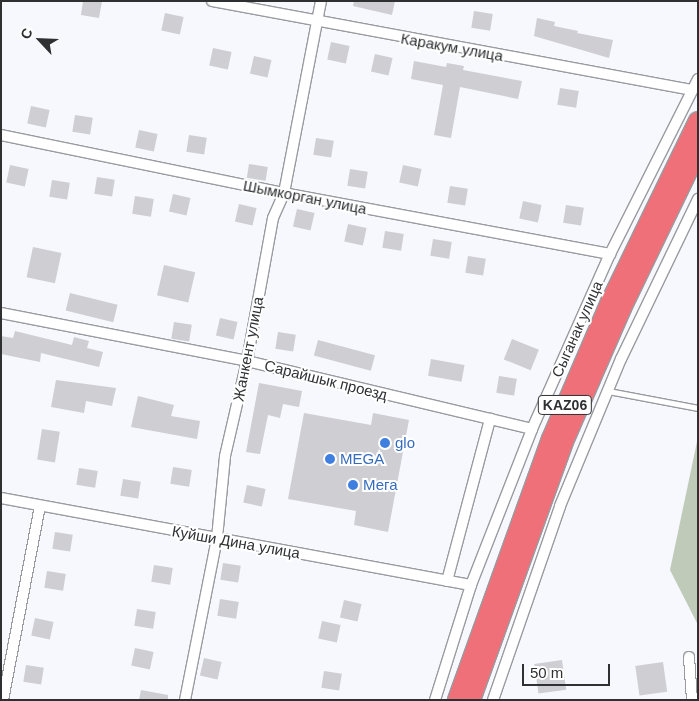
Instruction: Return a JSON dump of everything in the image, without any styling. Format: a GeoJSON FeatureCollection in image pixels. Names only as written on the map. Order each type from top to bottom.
{"type":"FeatureCollection","features":[{"type":"Feature","properties":{"kind":"highway","name":"KАZ06"},"geometry":{"type":"LineString","coordinates":[[457,700],[551,439],[610,302],[698,121]]}},
{"type":"Feature","properties":{"kind":"highway","name":"KАZ06"},"geometry":{"type":"LineString","coordinates":[[471,700],[563,444],[622,308],[698,151]]}},
{"type":"Feature","properties":{"kind":"street","name":"Каракум улица"},"geometry":{"type":"LineString","coordinates":[[212,1],[317,23],[692,90]]}},
{"type":"Feature","properties":{"kind":"street","name":"Жанкент улица"},"geometry":{"type":"LineString","coordinates":[[185,700],[217,538],[225,456],[247,361],[273,218],[284,193],[321,1]]}},
{"type":"Feature","properties":{"kind":"street","name":"Сыганак улица"},"geometry":{"type":"LineString","coordinates":[[435,700],[471,585],[532,430],[610,254],[698,79]]}},
{"type":"Feature","properties":{"kind":"street","name":"Шымкорган улица"},"geometry":{"type":"LineString","coordinates":[[1,135],[284,193],[610,254]]}},
{"type":"Feature","properties":{"kind":"street"},"geometry":{"type":"LineString","coordinates":[[493,700],[560,506],[608,391],[698,199]]}},
{"type":"Feature","properties":{"kind":"street","name":"Сарайшык проезд"},"geometry":{"type":"LineString","coordinates":[[1,313],[247,361],[532,430]]}},
{"type":"Feature","properties":{"kind":"street"},"geometry":{"type":"LineString","coordinates":[[447,581],[490,419]]}},
{"type":"Feature","properties":{"kind":"street","name":"Куйши Дина улица"},"geometry":{"type":"LineString","coordinates":[[1,498],[471,585]]}},
{"type":"Feature","properties":{"kind":"street"},"geometry":{"type":"LineString","coordinates":[[3,700],[40,506]]}},
{"type":"Feature","properties":{"kind":"street"},"geometry":{"type":"LineString","coordinates":[[689,657],[692,700]]}},
{"type":"Feature","properties":{"kind":"lane"},"geometry":{"type":"LineString","coordinates":[[608,391],[698,408]]}},
{"type":"Feature","properties":{"kind":"green space"},"geometry":{"type":"Polygon","coordinates":[[[698,437],[698,625],[670,570],[698,437]]]}},
{"type":"Feature","properties":{"kind":"building"},"geometry":{"type":"Polygon","coordinates":[[[83,1],[102,1],[99,18],[81,15],[83,1]]]}},
{"type":"Feature","properties":{"kind":"building"},"geometry":{"type":"Polygon","coordinates":[[[354,1],[395,1],[392,15],[353,6],[354,1]]]}},
{"type":"Feature","properties":{"kind":"building"},"geometry":{"type":"Polygon","coordinates":[[[474,11],[493,14],[490,31],[471,28],[474,11]]]}},
{"type":"Feature","properties":{"kind":"building"},"geometry":{"type":"Polygon","coordinates":[[[165,13],[184,17],[180,35],[161,31],[165,13]]]}},
{"type":"Feature","properties":{"kind":"building"},"geometry":{"type":"Polygon","coordinates":[[[537,18],[555,22],[554,26],[578,31],[577,33],[613,40],[609,58],[534,36],[537,18]]]}},
{"type":"Feature","properties":{"kind":"building"},"geometry":{"type":"Polygon","coordinates":[[[331,42],[350,46],[346,64],[327,60],[331,42]]]}},
{"type":"Feature","properties":{"kind":"building"},"geometry":{"type":"Polygon","coordinates":[[[213,48],[232,52],[228,70],[209,66],[213,48]]]}},
{"type":"Feature","properties":{"kind":"building"},"geometry":{"type":"Polygon","coordinates":[[[375,54],[393,58],[388,76],[371,72],[375,54]]]}},
{"type":"Feature","properties":{"kind":"building"},"geometry":{"type":"Polygon","coordinates":[[[254,56],[272,60],[267,78],[250,74],[254,56]]]}},
{"type":"Feature","properties":{"kind":"building"},"geometry":{"type":"Polygon","coordinates":[[[414,61],[446,67],[447,63],[464,66],[463,70],[522,81],[518,99],[460,87],[451,138],[434,135],[443,85],[411,79],[414,61]]]}},
{"type":"Feature","properties":{"kind":"building"},"geometry":{"type":"Polygon","coordinates":[[[560,88],[579,91],[576,108],[557,105],[560,88]]]}},
{"type":"Feature","properties":{"kind":"building"},"geometry":{"type":"Polygon","coordinates":[[[31,106],[50,110],[46,128],[27,124],[31,106]]]}},
{"type":"Feature","properties":{"kind":"building"},"geometry":{"type":"Polygon","coordinates":[[[75,115],[93,118],[90,135],[72,132],[75,115]]]}},
{"type":"Feature","properties":{"kind":"building"},"geometry":{"type":"Polygon","coordinates":[[[139,130],[158,134],[154,152],[135,148],[139,130]]]}},
{"type":"Feature","properties":{"kind":"building"},"geometry":{"type":"Polygon","coordinates":[[[189,135],[207,138],[204,155],[186,152],[189,135]]]}},
{"type":"Feature","properties":{"kind":"building"},"geometry":{"type":"Polygon","coordinates":[[[316,138],[334,141],[331,158],[313,155],[316,138]]]}},
{"type":"Feature","properties":{"kind":"building"},"geometry":{"type":"Polygon","coordinates":[[[249,164],[268,167],[266,181],[247,178],[249,164]]]}},
{"type":"Feature","properties":{"kind":"building"},"geometry":{"type":"Polygon","coordinates":[[[10,165],[29,169],[25,187],[6,183],[10,165]]]}},
{"type":"Feature","properties":{"kind":"building"},"geometry":{"type":"Polygon","coordinates":[[[403,165],[422,169],[418,187],[399,183],[403,165]]]}},
{"type":"Feature","properties":{"kind":"building"},"geometry":{"type":"Polygon","coordinates":[[[350,169],[368,172],[365,189],[347,186],[350,169]]]}},
{"type":"Feature","properties":{"kind":"building"},"geometry":{"type":"Polygon","coordinates":[[[97,177],[115,180],[112,197],[94,194],[97,177]]]}},
{"type":"Feature","properties":{"kind":"building"},"geometry":{"type":"Polygon","coordinates":[[[52,180],[70,183],[67,200],[49,197],[52,180]]]}},
{"type":"Feature","properties":{"kind":"building"},"geometry":{"type":"Polygon","coordinates":[[[450,186],[468,189],[465,206],[447,203],[450,186]]]}},
{"type":"Feature","properties":{"kind":"building"},"geometry":{"type":"Polygon","coordinates":[[[173,194],[191,198],[186,216],[169,212],[173,194]]]}},
{"type":"Feature","properties":{"kind":"building"},"geometry":{"type":"Polygon","coordinates":[[[135,196],[154,199],[151,217],[132,214],[135,196]]]}},
{"type":"Feature","properties":{"kind":"building"},"geometry":{"type":"Polygon","coordinates":[[[523,201],[542,205],[538,223],[519,219],[523,201]]]}},
{"type":"Feature","properties":{"kind":"building"},"geometry":{"type":"Polygon","coordinates":[[[239,204],[257,208],[252,226],[235,222],[239,204]]]}},
{"type":"Feature","properties":{"kind":"building"},"geometry":{"type":"Polygon","coordinates":[[[566,205],[584,208],[581,226],[563,223],[566,205]]]}},
{"type":"Feature","properties":{"kind":"building"},"geometry":{"type":"Polygon","coordinates":[[[297,209],[315,213],[310,231],[293,227],[297,209]]]}},
{"type":"Feature","properties":{"kind":"building"},"geometry":{"type":"Polygon","coordinates":[[[348,224],[367,228],[363,246],[344,242],[348,224]]]}},
{"type":"Feature","properties":{"kind":"building"},"geometry":{"type":"Polygon","coordinates":[[[385,231],[404,234],[401,251],[382,248],[385,231]]]}},
{"type":"Feature","properties":{"kind":"building"},"geometry":{"type":"Polygon","coordinates":[[[433,239],[452,242],[449,259],[430,256],[433,239]]]}},
{"type":"Feature","properties":{"kind":"building"},"geometry":{"type":"Polygon","coordinates":[[[33,247],[61,253],[55,283],[27,277],[33,247]]]}},
{"type":"Feature","properties":{"kind":"building"},"geometry":{"type":"Polygon","coordinates":[[[468,256],[486,259],[483,276],[465,273],[468,256]]]}},
{"type":"Feature","properties":{"kind":"building"},"geometry":{"type":"Polygon","coordinates":[[[164,265],[195,272],[188,302],[157,295],[164,265]]]}},
{"type":"Feature","properties":{"kind":"building"},"geometry":{"type":"Polygon","coordinates":[[[70,293],[118,305],[113,322],[66,310],[70,293]]]}},
{"type":"Feature","properties":{"kind":"building"},"geometry":{"type":"Polygon","coordinates":[[[220,318],[238,322],[233,340],[216,336],[220,318]]]}},
{"type":"Feature","properties":{"kind":"building"},"geometry":{"type":"Polygon","coordinates":[[[174,322],[192,325],[189,342],[171,339],[174,322]]]}},
{"type":"Feature","properties":{"kind":"building"},"geometry":{"type":"Polygon","coordinates":[[[15,331],[72,345],[74,337],[89,341],[87,348],[103,352],[99,367],[41,353],[40,362],[1,354],[1,336],[13,338],[15,331]]]}},
{"type":"Feature","properties":{"kind":"building"},"geometry":{"type":"Polygon","coordinates":[[[278,332],[296,335],[293,352],[275,349],[278,332]]]}},
{"type":"Feature","properties":{"kind":"building"},"geometry":{"type":"Polygon","coordinates":[[[512,339],[539,350],[531,370],[504,359],[512,339]]]}},
{"type":"Feature","properties":{"kind":"building"},"geometry":{"type":"Polygon","coordinates":[[[318,340],[375,355],[371,371],[314,355],[318,340]]]}},
{"type":"Feature","properties":{"kind":"building"},"geometry":{"type":"Polygon","coordinates":[[[431,359],[464,365],[462,382],[428,376],[431,359]]]}},
{"type":"Feature","properties":{"kind":"building"},"geometry":{"type":"Polygon","coordinates":[[[499,376],[517,379],[514,396],[496,393],[499,376]]]}},
{"type":"Feature","properties":{"kind":"building"},"geometry":{"type":"Polygon","coordinates":[[[56,380],[116,388],[112,406],[86,401],[84,413],[51,407],[56,380]]]}},
{"type":"Feature","properties":{"kind":"building"},"geometry":{"type":"Polygon","coordinates":[[[259,383],[302,391],[299,407],[283,404],[280,418],[268,415],[260,454],[246,452],[259,383]]]}},
{"type":"Feature","properties":{"kind":"building"},"geometry":{"type":"Polygon","coordinates":[[[138,396],[174,405],[171,416],[200,421],[197,439],[131,427],[138,396]]]}},
{"type":"Feature","properties":{"kind":"building"},"geometry":{"type":"Polygon","coordinates":[[[304,413],[371,425],[373,413],[409,420],[388,532],[354,525],[356,511],[288,499],[304,413]]]}},
{"type":"Feature","properties":{"kind":"building"},"geometry":{"type":"Polygon","coordinates":[[[42,429],[60,432],[55,462],[37,460],[42,429]]]}},
{"type":"Feature","properties":{"kind":"building"},"geometry":{"type":"Polygon","coordinates":[[[173,467],[192,470],[189,487],[170,484],[173,467]]]}},
{"type":"Feature","properties":{"kind":"building"},"geometry":{"type":"Polygon","coordinates":[[[79,468],[98,471],[95,488],[76,485],[79,468]]]}},
{"type":"Feature","properties":{"kind":"building"},"geometry":{"type":"Polygon","coordinates":[[[123,479],[141,482],[138,499],[120,496],[123,479]]]}},
{"type":"Feature","properties":{"kind":"building"},"geometry":{"type":"Polygon","coordinates":[[[247,485],[266,489],[262,507],[243,503],[247,485]]]}},
{"type":"Feature","properties":{"kind":"building"},"geometry":{"type":"Polygon","coordinates":[[[55,532],[73,535],[70,552],[52,549],[55,532]]]}},
{"type":"Feature","properties":{"kind":"building"},"geometry":{"type":"Polygon","coordinates":[[[223,563],[241,566],[238,583],[220,580],[223,563]]]}},
{"type":"Feature","properties":{"kind":"building"},"geometry":{"type":"Polygon","coordinates":[[[154,565],[173,568],[170,585],[151,582],[154,565]]]}},
{"type":"Feature","properties":{"kind":"building"},"geometry":{"type":"Polygon","coordinates":[[[47,571],[66,574],[63,591],[44,588],[47,571]]]}},
{"type":"Feature","properties":{"kind":"building"},"geometry":{"type":"Polygon","coordinates":[[[220,599],[239,602],[236,619],[217,616],[220,599]]]}},
{"type":"Feature","properties":{"kind":"building"},"geometry":{"type":"Polygon","coordinates":[[[344,600],[362,604],[357,622],[340,618],[344,600]]]}},
{"type":"Feature","properties":{"kind":"building"},"geometry":{"type":"Polygon","coordinates":[[[137,609],[156,612],[153,629],[134,626],[137,609]]]}},
{"type":"Feature","properties":{"kind":"building"},"geometry":{"type":"Polygon","coordinates":[[[35,618],[54,622],[50,640],[31,636],[35,618]]]}},
{"type":"Feature","properties":{"kind":"building"},"geometry":{"type":"Polygon","coordinates":[[[322,621],[341,625],[337,643],[318,639],[322,621]]]}},
{"type":"Feature","properties":{"kind":"building"},"geometry":{"type":"Polygon","coordinates":[[[135,648],[154,652],[150,670],[131,666],[135,648]]]}},
{"type":"Feature","properties":{"kind":"building"},"geometry":{"type":"Polygon","coordinates":[[[204,658],[222,662],[217,680],[200,676],[204,658]]]}},
{"type":"Feature","properties":{"kind":"building"},"geometry":{"type":"Polygon","coordinates":[[[562,660],[566,690],[538,694],[534,664],[562,660]]]}},
{"type":"Feature","properties":{"kind":"building"},"geometry":{"type":"Polygon","coordinates":[[[663,662],[667,692],[639,696],[635,666],[663,662]]]}},
{"type":"Feature","properties":{"kind":"building"},"geometry":{"type":"Polygon","coordinates":[[[26,665],[44,668],[41,685],[23,682],[26,665]]]}},
{"type":"Feature","properties":{"kind":"building"},"geometry":{"type":"Polygon","coordinates":[[[324,671],[342,674],[339,691],[321,688],[324,671]]]}},
{"type":"Feature","properties":{"kind":"building"},"geometry":{"type":"Polygon","coordinates":[[[141,690],[168,695],[168,700],[139,700],[141,690]]]}},
{"type":"Feature","properties":{"kind":"place","name":"glo"},"geometry":{"type":"Point","coordinates":[385,443]}},
{"type":"Feature","properties":{"kind":"place","name":"MEGA"},"geometry":{"type":"Point","coordinates":[330,459]}},
{"type":"Feature","properties":{"kind":"place","name":"Мега"},"geometry":{"type":"Point","coordinates":[353,485]}}]}
